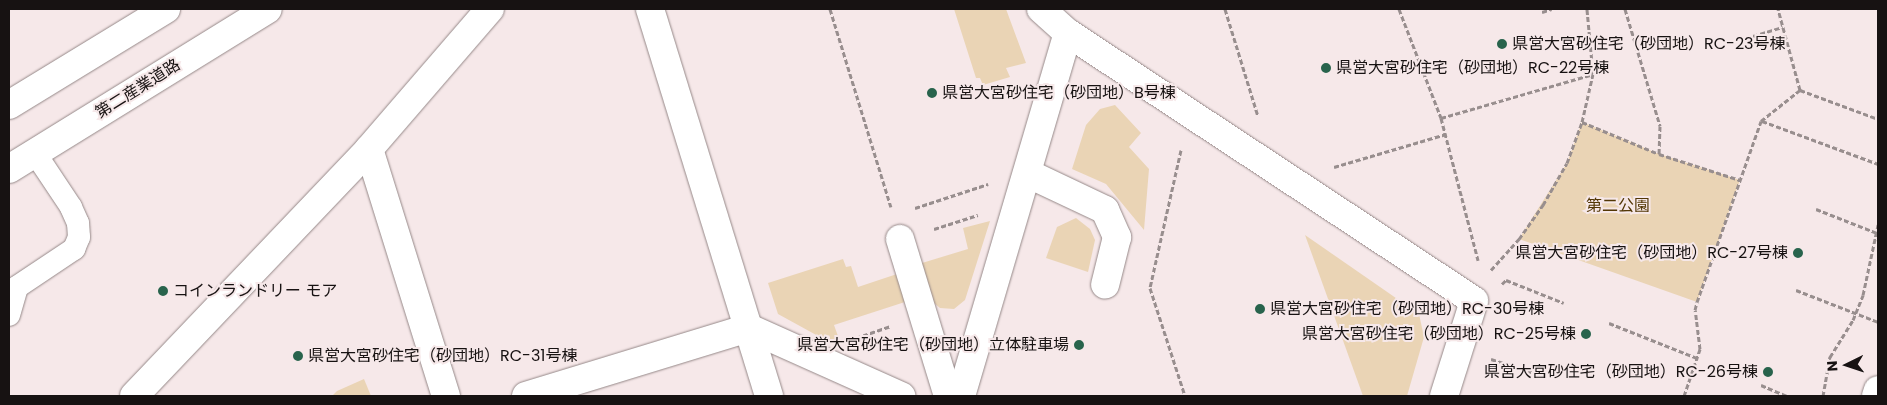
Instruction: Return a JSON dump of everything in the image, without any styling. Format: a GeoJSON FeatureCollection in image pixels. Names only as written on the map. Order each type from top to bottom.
{"type":"FeatureCollection","features":[{"type":"Feature","properties":{"kind":"street"},"geometry":{"type":"LineString","coordinates":[[9,105],[166,9]]}},
{"type":"Feature","properties":{"kind":"street","name":"第二産業道路"},"geometry":{"type":"LineString","coordinates":[[9,169],[268,9]]}},
{"type":"Feature","properties":{"kind":"street"},"geometry":{"type":"LineString","coordinates":[[134,396],[369,149],[490,9]]}},
{"type":"Feature","properties":{"kind":"street"},"geometry":{"type":"LineString","coordinates":[[650,9],[769,396]]}},
{"type":"Feature","properties":{"kind":"street"},"geometry":{"type":"LineString","coordinates":[[1041,9],[1068,33],[1282,174],[1473,292],[1459,348],[1444,396]]}},
{"type":"Feature","properties":{"kind":"street"},"geometry":{"type":"LineString","coordinates":[[961,396],[1068,33]]}},
{"type":"Feature","properties":{"kind":"street"},"geometry":{"type":"LineString","coordinates":[[369,149],[446,396]]}},
{"type":"Feature","properties":{"kind":"street"},"geometry":{"type":"LineString","coordinates":[[1028,174],[1105,210],[1117,236],[1105,285]]}},
{"type":"Feature","properties":{"kind":"street"},"geometry":{"type":"LineString","coordinates":[[897,227],[948,396]]}},
{"type":"Feature","properties":{"kind":"street"},"geometry":{"type":"LineString","coordinates":[[526,396],[749,328],[901,396]]}},
{"type":"Feature","properties":{"kind":"street"},"geometry":{"type":"LineString","coordinates":[[1876,396],[1878,390]]}},
{"type":"Feature","properties":{"kind":"lane"},"geometry":{"type":"LineString","coordinates":[[9,315],[17,287],[74,249],[79,237],[78,223],[71,207],[35,153]]}},
{"type":"Feature","properties":{"kind":"path"},"geometry":{"type":"LineString","coordinates":[[830,9],[897,227]]}},
{"type":"Feature","properties":{"kind":"path"},"geometry":{"type":"LineString","coordinates":[[1225,9],[1282,174],[1446,134]]}},
{"type":"Feature","properties":{"kind":"path"},"geometry":{"type":"LineString","coordinates":[[1398,9],[1446,134],[1473,292]]}},
{"type":"Feature","properties":{"kind":"path"},"geometry":{"type":"LineString","coordinates":[[1542,12],[1552,9]]}},
{"type":"Feature","properties":{"kind":"path"},"geometry":{"type":"LineString","coordinates":[[1473,292],[1519,240],[1543,205],[1567,163],[1582,122],[1593,74],[1587,9]]}},
{"type":"Feature","properties":{"kind":"path"},"geometry":{"type":"LineString","coordinates":[[1625,9],[1660,126],[1660,154]]}},
{"type":"Feature","properties":{"kind":"path"},"geometry":{"type":"LineString","coordinates":[[1778,9],[1800,90]]}},
{"type":"Feature","properties":{"kind":"path"},"geometry":{"type":"LineString","coordinates":[[1752,36],[1783,27]]}},
{"type":"Feature","properties":{"kind":"path"},"geometry":{"type":"LineString","coordinates":[[1441,118],[1593,74]]}},
{"type":"Feature","properties":{"kind":"path"},"geometry":{"type":"LineString","coordinates":[[1800,90],[1878,119]]}},
{"type":"Feature","properties":{"kind":"path"},"geometry":{"type":"LineString","coordinates":[[1684,396],[1698,358],[1700,337],[1695,310],[1761,121],[1800,90]]}},
{"type":"Feature","properties":{"kind":"path"},"geometry":{"type":"LineString","coordinates":[[1185,396],[1150,288],[1189,113]]}},
{"type":"Feature","properties":{"kind":"path"},"geometry":{"type":"LineString","coordinates":[[1761,121],[1878,164]]}},
{"type":"Feature","properties":{"kind":"path"},"geometry":{"type":"LineString","coordinates":[[1582,122],[1660,154],[1740,180]]}},
{"type":"Feature","properties":{"kind":"path"},"geometry":{"type":"LineString","coordinates":[[897,227],[994,183]]}},
{"type":"Feature","properties":{"kind":"path"},"geometry":{"type":"LineString","coordinates":[[1816,209],[1877,233]]}},
{"type":"Feature","properties":{"kind":"path"},"geometry":{"type":"LineString","coordinates":[[897,227],[984,213]]}},
{"type":"Feature","properties":{"kind":"path"},"geometry":{"type":"LineString","coordinates":[[1822,396],[1830,357],[1856,314],[1878,225]]}},
{"type":"Feature","properties":{"kind":"path"},"geometry":{"type":"LineString","coordinates":[[1473,292],[1506,280],[1564,303]]}},
{"type":"Feature","properties":{"kind":"path"},"geometry":{"type":"LineString","coordinates":[[1796,290],[1878,322]]}},
{"type":"Feature","properties":{"kind":"path"},"geometry":{"type":"LineString","coordinates":[[806,354],[924,314]]}},
{"type":"Feature","properties":{"kind":"path"},"geometry":{"type":"LineString","coordinates":[[1609,323],[1698,358]]}},
{"type":"Feature","properties":{"kind":"path"},"geometry":{"type":"LineString","coordinates":[[1459,348],[1534,373]]}},
{"type":"Feature","properties":{"kind":"path"},"geometry":{"type":"LineString","coordinates":[[1760,385],[1787,396]]}},
{"type":"Feature","properties":{"kind":"green space"},"geometry":{"type":"Polygon","coordinates":[[[954,9],[1006,9],[1026,63],[1006,68],[1010,77],[983,85],[980,78],[976,78],[954,9]]]}},
{"type":"Feature","properties":{"kind":"green space"},"geometry":{"type":"Polygon","coordinates":[[[1115,105],[1141,133],[1129,147],[1149,169],[1144,230],[1106,184],[1072,169],[1086,125],[1100,109],[1115,105]]]}},
{"type":"Feature","properties":{"kind":"green space","name":"第二公園"},"geometry":{"type":"Polygon","coordinates":[[[1582,122],[1659,154],[1740,180],[1697,302],[1519,239],[1567,163],[1582,122]]]}},
{"type":"Feature","properties":{"kind":"green space"},"geometry":{"type":"Polygon","coordinates":[[[1076,218],[1090,229],[1095,240],[1088,272],[1046,258],[1057,227],[1076,218]]]}},
{"type":"Feature","properties":{"kind":"green space"},"geometry":{"type":"Polygon","coordinates":[[[990,221],[965,300],[954,309],[940,308],[934,303],[922,263],[968,249],[963,228],[990,221]]]}},
{"type":"Feature","properties":{"kind":"green space"},"geometry":{"type":"Polygon","coordinates":[[[1305,235],[1419,314],[1424,337],[1407,396],[1363,396],[1305,235]]]}},
{"type":"Feature","properties":{"kind":"green space"},"geometry":{"type":"Polygon","coordinates":[[[843,259],[846,267],[851,266],[858,287],[900,273],[908,301],[834,325],[839,339],[829,342],[778,314],[768,283],[843,259]]]}},
{"type":"Feature","properties":{"kind":"green space"},"geometry":{"type":"Polygon","coordinates":[[[364,379],[371,396],[332,396],[337,391],[364,379]]]}},
{"type":"Feature","properties":{"kind":"place","name":"県営大宮砂住宅（砂団地）RC-23号棟"},"geometry":{"type":"Point","coordinates":[1502,44]}},
{"type":"Feature","properties":{"kind":"place","name":"県営大宮砂住宅（砂団地）RC-22号棟"},"geometry":{"type":"Point","coordinates":[1326,68]}},
{"type":"Feature","properties":{"kind":"place","name":"県営大宮砂住宅（砂団地）B号棟"},"geometry":{"type":"Point","coordinates":[932,93]}},
{"type":"Feature","properties":{"kind":"place","name":"県営大宮砂住宅（砂団地）RC-27号棟"},"geometry":{"type":"Point","coordinates":[1798,253]}},
{"type":"Feature","properties":{"kind":"place","name":"コインランドリー モア"},"geometry":{"type":"Point","coordinates":[163,291]}},
{"type":"Feature","properties":{"kind":"place","name":"県営大宮砂住宅（砂団地）RC-30号棟"},"geometry":{"type":"Point","coordinates":[1260,309]}},
{"type":"Feature","properties":{"kind":"place","name":"県営大宮砂住宅（砂団地）RC-25号棟"},"geometry":{"type":"Point","coordinates":[1586,334]}},
{"type":"Feature","properties":{"kind":"place","name":"県営大宮砂住宅（砂団地）立体駐車場"},"geometry":{"type":"Point","coordinates":[1079,345]}},
{"type":"Feature","properties":{"kind":"place","name":"県営大宮砂住宅（砂団地）RC-31号棟"},"geometry":{"type":"Point","coordinates":[298,356]}},
{"type":"Feature","properties":{"kind":"place","name":"県営大宮砂住宅（砂団地）RC-26号棟"},"geometry":{"type":"Point","coordinates":[1768,372]}}]}
